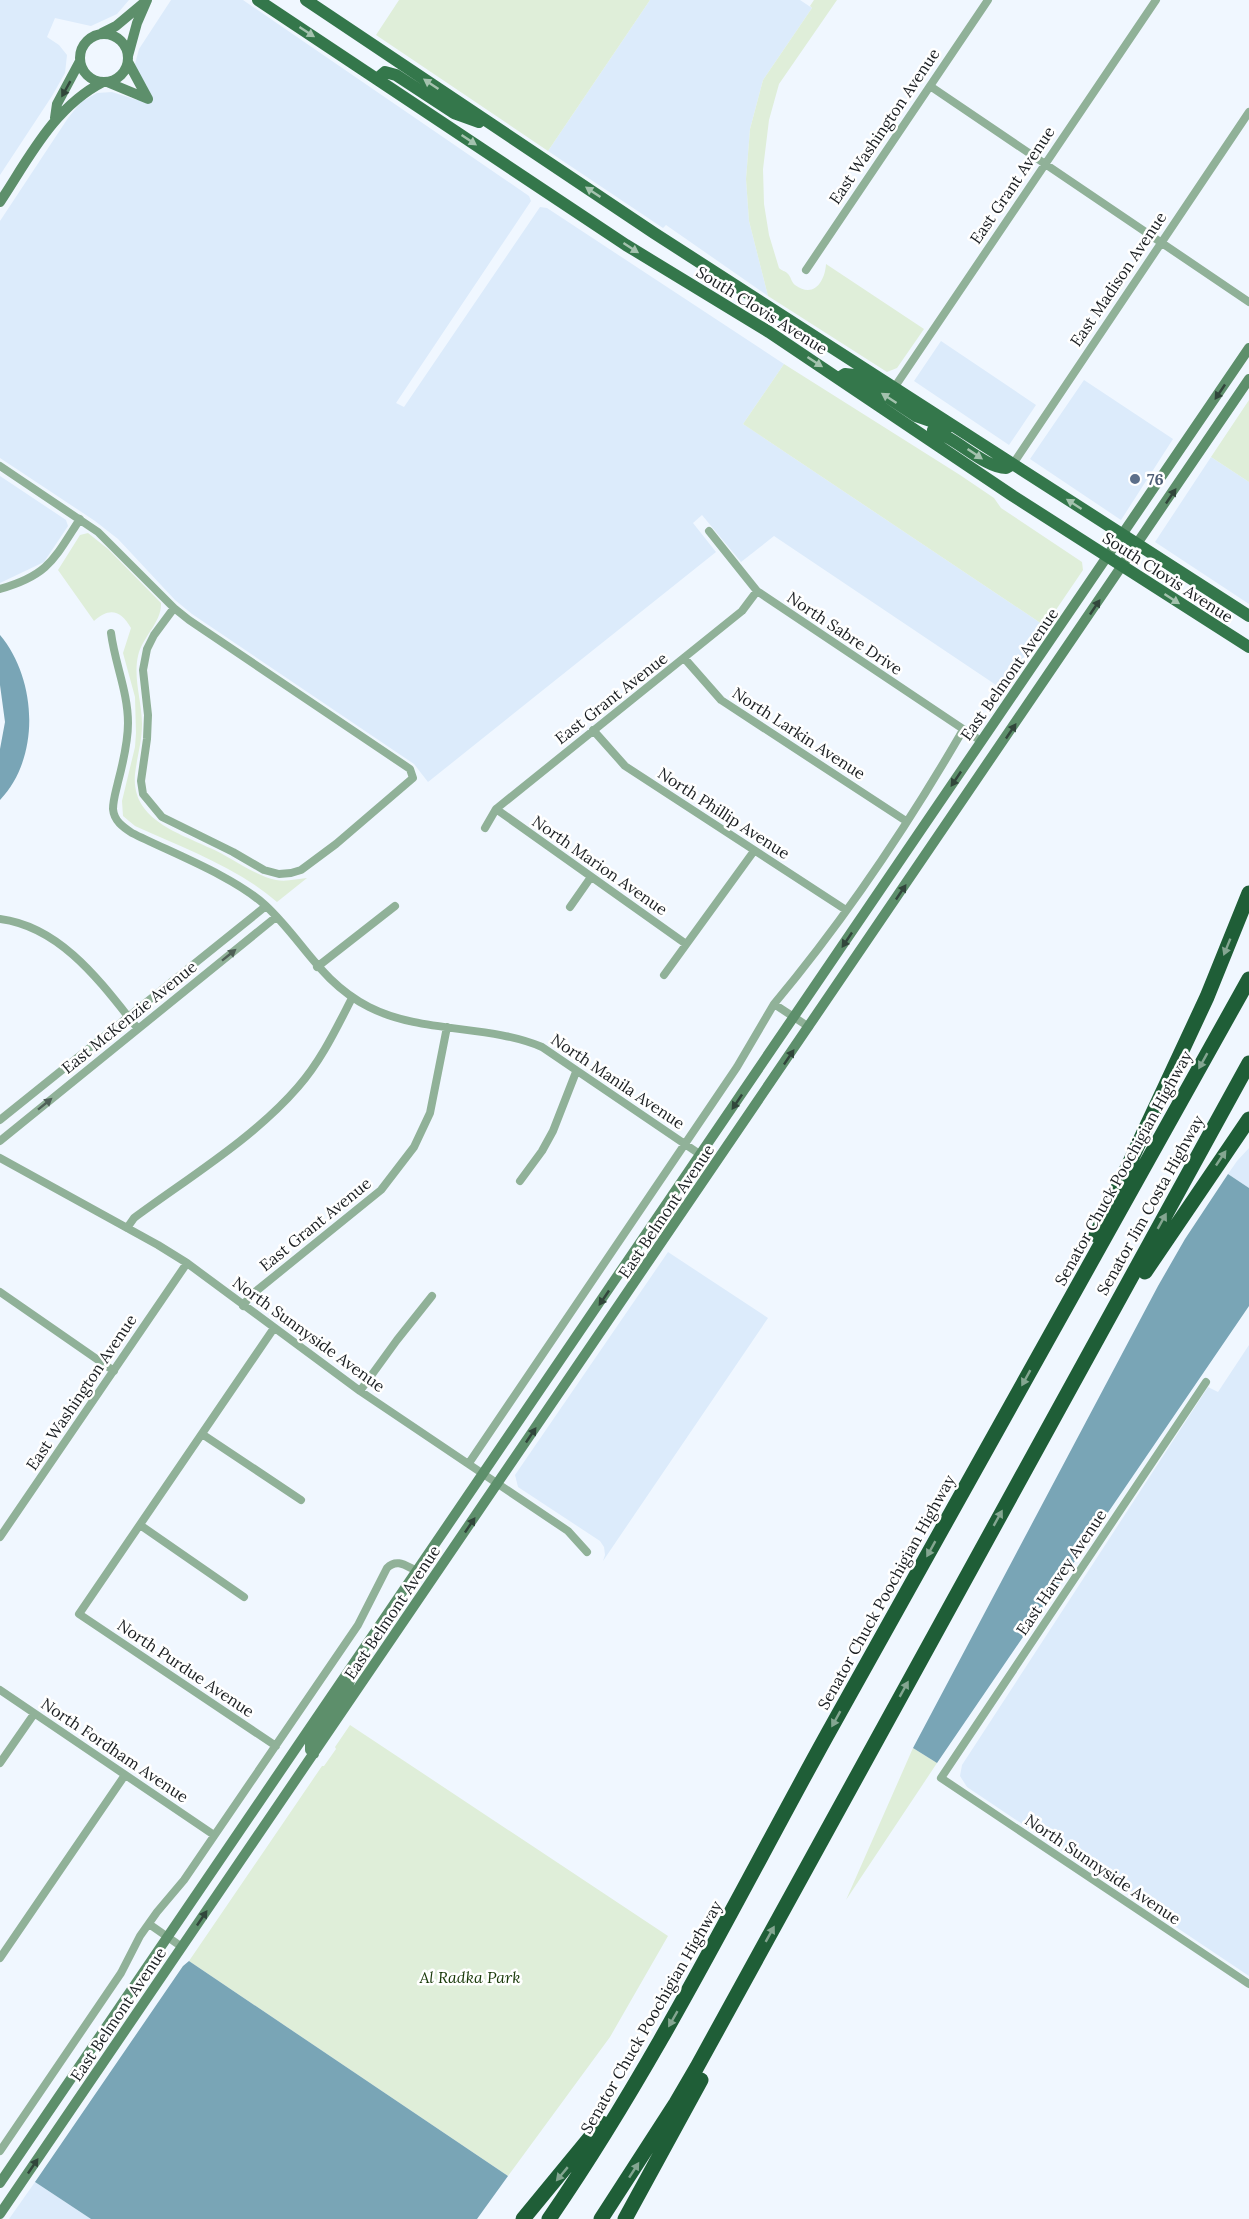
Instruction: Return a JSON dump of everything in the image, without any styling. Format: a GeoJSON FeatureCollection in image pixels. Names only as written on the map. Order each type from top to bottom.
{"type":"FeatureCollection","features":[{"type":"Feature","properties":{"kind":"highway"},"geometry":{"type":"LineString","coordinates":[[1044,1346],[1207,997],[1249,893]]}},
{"type":"Feature","properties":{"kind":"highway","name":"Senator Chuck Poochigian Highway"},"geometry":{"type":"LineString","coordinates":[[549,2219],[601,2141],[649,2061],[1249,979]]}},
{"type":"Feature","properties":{"kind":"highway","name":"Senator Jim Costa Highway"},"geometry":{"type":"LineString","coordinates":[[1083,1364],[1249,1063]]}},
{"type":"Feature","properties":{"kind":"highway"},"geometry":{"type":"LineString","coordinates":[[601,2219],[676,2103],[1083,1364],[1249,1119]]}},
{"type":"Feature","properties":{"kind":"highway"},"geometry":{"type":"LineString","coordinates":[[625,2219],[705,2072],[742,1985]]}},
{"type":"Feature","properties":{"kind":"highway"},"geometry":{"type":"LineString","coordinates":[[523,2219],[571,2163],[649,2061]]}},
{"type":"Feature","properties":{"kind":"main road","name":"South Clovis Avenue"},"geometry":{"type":"LineString","coordinates":[[258,0],[626,245],[769,332],[1108,558],[1249,647]]}},
{"type":"Feature","properties":{"kind":"main road","name":"South Clovis Avenue"},"geometry":{"type":"LineString","coordinates":[[306,0],[499,130],[1249,616]]}},
{"type":"Feature","properties":{"kind":"main road"},"geometry":{"type":"LineString","coordinates":[[378,78],[385,72],[396,75],[454,113],[499,130]]}},
{"type":"Feature","properties":{"kind":"main road"},"geometry":{"type":"LineString","coordinates":[[839,378],[846,374],[854,375],[916,416],[961,431]]}},
{"type":"Feature","properties":{"kind":"main road"},"geometry":{"type":"LineString","coordinates":[[903,421],[945,434],[994,467],[1006,468],[1013,464]]}},
{"type":"Feature","properties":{"kind":"street"},"geometry":{"type":"LineString","coordinates":[[56,118],[57,104],[80,61],[85,43],[116,26],[147,0]]}},
{"type":"Feature","properties":{"kind":"street"},"geometry":{"type":"LineString","coordinates":[[0,202],[56,118],[85,91],[117,78],[122,73],[128,60],[137,23],[147,0]]}},
{"type":"Feature","properties":{"kind":"street","name":"East Washington Avenue"},"geometry":{"type":"LineString","coordinates":[[806,270],[987,0]]}},
{"type":"Feature","properties":{"kind":"street","name":"East Grant Avenue"},"geometry":{"type":"LineString","coordinates":[[894,388],[1156,0]]}},
{"type":"Feature","properties":{"kind":"street"},"geometry":{"type":"LineString","coordinates":[[80,61],[89,77],[148,99],[122,43],[102,33]]}},
{"type":"Feature","properties":{"kind":"street"},"geometry":{"type":"LineString","coordinates":[[930,86],[1249,303]]}},
{"type":"Feature","properties":{"kind":"street","name":"East Madison Avenue"},"geometry":{"type":"LineString","coordinates":[[1013,464],[1249,112]]}},
{"type":"Feature","properties":{"kind":"street","name":"East Belmont Avenue"},"geometry":{"type":"LineString","coordinates":[[0,2183],[1249,348]]}},
{"type":"Feature","properties":{"kind":"street","name":"East Belmont Avenue"},"geometry":{"type":"LineString","coordinates":[[0,2214],[1249,380]]}},
{"type":"Feature","properties":{"kind":"street"},"geometry":{"type":"LineString","coordinates":[[0,466],[80,519],[112,544],[174,608],[410,769],[413,778],[336,844],[301,870],[291,873],[279,874],[264,870],[233,852],[162,818],[143,794],[141,781],[148,715],[143,670],[147,649],[154,635],[174,608]]}},
{"type":"Feature","properties":{"kind":"street"},"geometry":{"type":"LineString","coordinates":[[0,589],[15,585],[40,573],[52,562],[80,519]]}},
{"type":"Feature","properties":{"kind":"street","name":"North Sabre Drive"},"geometry":{"type":"LineString","coordinates":[[709,531],[757,591],[981,741]]}},
{"type":"Feature","properties":{"kind":"street","name":"East Grant Avenue"},"geometry":{"type":"LineString","coordinates":[[485,828],[496,809],[685,659],[742,611],[757,591]]}},
{"type":"Feature","properties":{"kind":"street","name":"North Manila Avenue"},"geometry":{"type":"LineString","coordinates":[[111,633],[115,660],[120,671],[127,705],[127,744],[113,808],[117,821],[132,833],[226,879],[254,896],[276,917],[317,968],[352,998],[389,1016],[530,1042],[542,1047],[701,1155]]}},
{"type":"Feature","properties":{"kind":"street","name":"North Larkin Avenue"},"geometry":{"type":"LineString","coordinates":[[685,659],[721,700],[906,821]]}},
{"type":"Feature","properties":{"kind":"street","name":"East Belmont Avenue"},"geometry":{"type":"LineString","coordinates":[[469,1463],[737,1067],[774,1004],[813,958],[906,821],[963,729]]}},
{"type":"Feature","properties":{"kind":"street","name":"North Phillip Avenue"},"geometry":{"type":"LineString","coordinates":[[593,730],[625,766],[846,910]]}},
{"type":"Feature","properties":{"kind":"street","name":"North Marion Avenue"},"geometry":{"type":"LineString","coordinates":[[496,809],[686,944]]}},
{"type":"Feature","properties":{"kind":"street"},"geometry":{"type":"LineString","coordinates":[[664,975],[754,850]]}},
{"type":"Feature","properties":{"kind":"street"},"geometry":{"type":"LineString","coordinates":[[570,907],[591,877]]}},
{"type":"Feature","properties":{"kind":"street","name":"East McKenzie Avenue"},"geometry":{"type":"LineString","coordinates":[[0,1120],[266,906]]}},
{"type":"Feature","properties":{"kind":"street"},"geometry":{"type":"LineString","coordinates":[[317,968],[395,906]]}},
{"type":"Feature","properties":{"kind":"street","name":"East McKenzie Avenue"},"geometry":{"type":"LineString","coordinates":[[0,1142],[276,917]]}},
{"type":"Feature","properties":{"kind":"street"},"geometry":{"type":"LineString","coordinates":[[0,919],[33,929],[70,953],[88,968],[138,1029]]}},
{"type":"Feature","properties":{"kind":"street"},"geometry":{"type":"LineString","coordinates":[[127,1228],[134,1218],[258,1127],[298,1088],[325,1048],[352,998]]}},
{"type":"Feature","properties":{"kind":"street"},"geometry":{"type":"LineString","coordinates":[[774,1004],[809,1027]]}},
{"type":"Feature","properties":{"kind":"street","name":"East Grant Avenue"},"geometry":{"type":"LineString","coordinates":[[243,1306],[250,1296],[381,1190],[414,1147],[430,1113],[447,1027]]}},
{"type":"Feature","properties":{"kind":"street"},"geometry":{"type":"LineString","coordinates":[[520,1181],[542,1151],[553,1131],[576,1072]]}},
{"type":"Feature","properties":{"kind":"street","name":"North Sunnyside Avenue"},"geometry":{"type":"LineString","coordinates":[[0,1158],[187,1263],[360,1391],[568,1531],[587,1552]]}},
{"type":"Feature","properties":{"kind":"street","name":"East Washington Avenue"},"geometry":{"type":"LineString","coordinates":[[0,1537],[187,1263]]}},
{"type":"Feature","properties":{"kind":"street"},"geometry":{"type":"LineString","coordinates":[[0,1292],[114,1371]]}},
{"type":"Feature","properties":{"kind":"street"},"geometry":{"type":"LineString","coordinates":[[360,1391],[432,1296]]}},
{"type":"Feature","properties":{"kind":"street"},"geometry":{"type":"LineString","coordinates":[[244,1597],[140,1525],[274,1328]]}},
{"type":"Feature","properties":{"kind":"street","name":"East Harvey Avenue"},"geometry":{"type":"LineString","coordinates":[[941,1778],[1206,1382]]}},
{"type":"Feature","properties":{"kind":"street"},"geometry":{"type":"LineString","coordinates":[[202,1434],[302,1500]]}},
{"type":"Feature","properties":{"kind":"street","name":"North Purdue Avenue"},"geometry":{"type":"LineString","coordinates":[[140,1525],[79,1614],[276,1746]]}},
{"type":"Feature","properties":{"kind":"street","name":"East Belmont Avenue"},"geometry":{"type":"LineString","coordinates":[[0,2151],[121,1974],[149,1924],[184,1880],[358,1625],[387,1568],[392,1563],[398,1562],[417,1571]]}},
{"type":"Feature","properties":{"kind":"street"},"geometry":{"type":"LineString","coordinates":[[314,1754],[310,1750],[310,1744],[346,1689],[360,1654]]}},
{"type":"Feature","properties":{"kind":"street","name":"North Fordham Avenue"},"geometry":{"type":"LineString","coordinates":[[0,1690],[214,1836]]}},
{"type":"Feature","properties":{"kind":"street"},"geometry":{"type":"LineString","coordinates":[[0,1763],[34,1714]]}},
{"type":"Feature","properties":{"kind":"street"},"geometry":{"type":"LineString","coordinates":[[0,1958],[125,1774]]}},
{"type":"Feature","properties":{"kind":"street","name":"North Sunnyside Avenue"},"geometry":{"type":"LineString","coordinates":[[941,1778],[1249,1984]]}},
{"type":"Feature","properties":{"kind":"street"},"geometry":{"type":"LineString","coordinates":[[149,1924],[182,1947]]}},
{"type":"Feature","properties":{"kind":"shaded area"},"geometry":{"type":"Polygon","coordinates":[[[0,0],[129,0],[117,14],[91,26],[55,18],[47,37],[59,45],[67,55],[65,73],[0,175],[0,0]]]}},
{"type":"Feature","properties":{"kind":"shaded area"},"geometry":{"type":"Polygon","coordinates":[[[171,0],[243,0],[529,196],[531,201],[396,403],[404,407],[540,207],[547,208],[784,364],[743,424],[1045,626],[1002,689],[774,536],[741,562],[702,515],[693,523],[716,552],[428,782],[414,764],[192,614],[175,600],[118,539],[95,521],[0,458],[0,221],[81,102],[97,93],[112,92],[137,100],[147,86],[140,77],[135,64],[139,49],[171,0]]]}},
{"type":"Feature","properties":{"kind":"shaded area"},"geometry":{"type":"Polygon","coordinates":[[[650,0],[800,0],[812,8],[763,80],[750,129],[746,179],[749,221],[768,296],[666,225],[663,228],[548,151],[650,0]]]}},
{"type":"Feature","properties":{"kind":"shaded area"},"geometry":{"type":"Polygon","coordinates":[[[941,341],[1036,405],[1009,445],[914,381],[941,341]]]}},
{"type":"Feature","properties":{"kind":"shaded area"},"geometry":{"type":"Polygon","coordinates":[[[1084,380],[1173,439],[1121,520],[1030,459],[1084,380]]]}},
{"type":"Feature","properties":{"kind":"shaded area"},"geometry":{"type":"Polygon","coordinates":[[[1211,457],[1249,482],[1249,604],[1155,542],[1211,457]]]}},
{"type":"Feature","properties":{"kind":"shaded area"},"geometry":{"type":"Polygon","coordinates":[[[0,476],[66,520],[68,526],[44,562],[0,583],[0,476]]]}},
{"type":"Feature","properties":{"kind":"shaded area"},"geometry":{"type":"Polygon","coordinates":[[[1249,1148],[1249,1188],[1228,1174],[1249,1148]]]}},
{"type":"Feature","properties":{"kind":"shaded area"},"geometry":{"type":"Polygon","coordinates":[[[668,1252],[768,1318],[603,1561],[604,1547],[600,1541],[518,1487],[515,1475],[668,1252]]]}},
{"type":"Feature","properties":{"kind":"shaded area"},"geometry":{"type":"Polygon","coordinates":[[[1249,1345],[1249,1976],[967,1787],[960,1776],[962,1765],[1208,1387],[1218,1392],[1249,1345]]]}},
{"type":"Feature","properties":{"kind":"shaded area"},"geometry":{"type":"Polygon","coordinates":[[[35,2182],[91,2219],[9,2219],[35,2182]]]}},
{"type":"Feature","properties":{"kind":"green space"},"geometry":{"type":"Polygon","coordinates":[[[399,0],[650,0],[548,151],[376,35],[399,0]]]}},
{"type":"Feature","properties":{"kind":"green space"},"geometry":{"type":"Polygon","coordinates":[[[814,0],[837,0],[779,84],[769,120],[763,169],[764,204],[769,235],[779,268],[788,274],[795,285],[802,289],[813,289],[821,282],[826,264],[924,329],[897,368],[887,372],[768,296],[749,221],[746,179],[750,129],[763,80],[812,8],[810,6],[814,0]]]}},
{"type":"Feature","properties":{"kind":"green space"},"geometry":{"type":"Polygon","coordinates":[[[784,364],[960,475],[994,498],[1001,508],[1082,562],[1083,570],[1045,626],[743,424],[784,364]]]}},
{"type":"Feature","properties":{"kind":"green space"},"geometry":{"type":"Polygon","coordinates":[[[1249,400],[1249,482],[1211,457],[1249,400]]]}},
{"type":"Feature","properties":{"kind":"green space"},"geometry":{"type":"Polygon","coordinates":[[[88,533],[108,549],[161,603],[158,617],[140,649],[137,664],[142,724],[135,774],[140,802],[159,822],[260,875],[280,881],[307,878],[277,902],[245,878],[190,850],[135,826],[123,816],[122,801],[135,747],[136,733],[135,697],[123,653],[131,628],[123,617],[114,612],[105,614],[94,621],[58,570],[80,535],[88,533]]]}},
{"type":"Feature","properties":{"kind":"green space","name":"Al Radka Park"},"geometry":{"type":"Polygon","coordinates":[[[350,1725],[668,1936],[610,2037],[508,2176],[189,1961],[322,1766],[336,1749],[335,1747],[350,1725]]]}},
{"type":"Feature","properties":{"kind":"green space"},"geometry":{"type":"Polygon","coordinates":[[[913,1748],[937,1763],[846,1900],[913,1748]]]}},
{"type":"Feature","properties":{"kind":"water"},"geometry":{"type":"Polygon","coordinates":[[[0,635],[21,673],[27,695],[29,718],[28,740],[22,762],[13,782],[0,800],[0,749],[5,722],[0,685],[0,635]]]}},
{"type":"Feature","properties":{"kind":"water"},"geometry":{"type":"Polygon","coordinates":[[[1228,1174],[1249,1188],[1249,1306],[937,1763],[913,1748],[1158,1286],[1185,1239],[1228,1174]]]}},
{"type":"Feature","properties":{"kind":"water"},"geometry":{"type":"Polygon","coordinates":[[[189,1961],[508,2176],[477,2219],[91,2219],[35,2182],[183,1966],[189,1961]]]}},
{"type":"Feature","properties":{"kind":"place","name":"76"},"geometry":{"type":"Point","coordinates":[1135,479]}}]}
